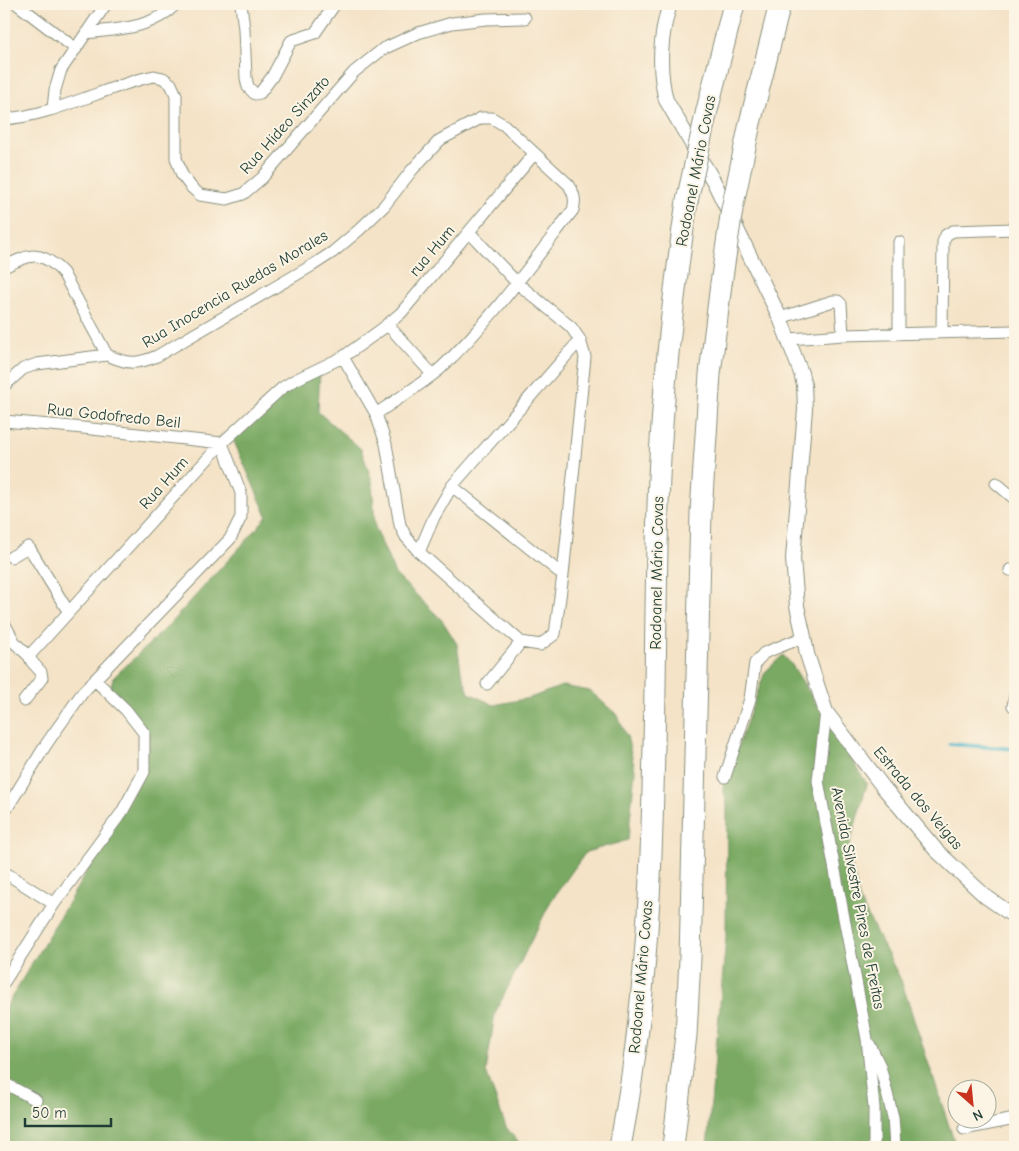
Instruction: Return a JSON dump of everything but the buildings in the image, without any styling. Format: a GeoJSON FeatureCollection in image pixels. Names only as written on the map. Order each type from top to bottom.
{"type":"FeatureCollection","features":[{"type":"Feature","properties":{"kind":"highway","name":"Rodoanel Mário Covas"},"geometry":{"type":"LineString","coordinates":[[620,1147],[642,995],[647,932],[651,863],[660,470],[667,362],[677,271],[688,201],[706,110],[734,4]]}},
{"type":"Feature","properties":{"kind":"highway"},"geometry":{"type":"LineString","coordinates":[[673,1147],[686,1036],[700,512],[709,382],[732,209],[750,123],[780,4]]}},
{"type":"Feature","properties":{"kind":"street"},"geometry":{"type":"LineString","coordinates":[[17,4],[76,48]]}},
{"type":"Feature","properties":{"kind":"street"},"geometry":{"type":"LineString","coordinates":[[53,108],[55,90],[61,70],[106,4]]}},
{"type":"Feature","properties":{"kind":"street"},"geometry":{"type":"LineString","coordinates":[[86,33],[132,27],[151,22],[176,4]]}},
{"type":"Feature","properties":{"kind":"street"},"geometry":{"type":"LineString","coordinates":[[241,4],[246,78],[248,87],[255,94],[260,93],[272,76],[291,41],[315,33],[335,4]]}},
{"type":"Feature","properties":{"kind":"street","name":"Avenida Silvestre Pires de Freitas"},"geometry":{"type":"LineString","coordinates":[[670,4],[665,20],[662,44],[663,88],[666,100],[714,182],[790,339],[801,373],[805,395],[801,471],[793,552],[797,606],[807,654],[826,712],[818,781],[867,1040],[874,1108],[874,1147]]}},
{"type":"Feature","properties":{"kind":"street","name":"Rua Hideo Sinzato"},"geometry":{"type":"LineString","coordinates":[[4,118],[24,116],[53,108],[125,83],[154,76],[163,78],[171,84],[176,95],[176,158],[182,175],[200,195],[227,199],[243,194],[262,178],[354,72],[384,49],[418,33],[452,23],[486,19],[525,18]]}},
{"type":"Feature","properties":{"kind":"street","name":"Rua Inocencia Ruedas Morales"},"geometry":{"type":"LineString","coordinates":[[107,355],[122,362],[133,364],[144,362],[333,252],[384,206],[412,170],[440,140],[481,118],[492,118],[504,125],[534,154]]}},
{"type":"Feature","properties":{"kind":"street"},"geometry":{"type":"LineString","coordinates":[[376,414],[440,368],[468,340],[517,284],[573,210],[576,201],[569,185],[534,154]]}},
{"type":"Feature","properties":{"kind":"street","name":"rua Hum"},"geometry":{"type":"LineString","coordinates":[[343,357],[401,313],[534,154]]}},
{"type":"Feature","properties":{"kind":"street"},"geometry":{"type":"LineString","coordinates":[[942,332],[943,242],[946,235],[953,231],[1015,230]]}},
{"type":"Feature","properties":{"kind":"street"},"geometry":{"type":"LineString","coordinates":[[343,357],[376,414],[386,444],[400,525],[406,537],[419,552],[520,642],[540,645],[555,634],[564,575],[585,357],[580,340],[571,327],[517,284],[469,232]]}},
{"type":"Feature","properties":{"kind":"street"},"geometry":{"type":"LineString","coordinates":[[899,242],[899,334]]}},
{"type":"Feature","properties":{"kind":"street"},"geometry":{"type":"LineString","coordinates":[[4,267],[31,255],[42,256],[53,262],[63,272],[107,355],[37,364],[23,369],[4,386]]}},
{"type":"Feature","properties":{"kind":"street"},"geometry":{"type":"LineString","coordinates":[[780,318],[838,301],[841,304],[843,335]]}},
{"type":"Feature","properties":{"kind":"street"},"geometry":{"type":"LineString","coordinates":[[387,324],[432,374]]}},
{"type":"Feature","properties":{"kind":"street"},"geometry":{"type":"LineString","coordinates":[[790,339],[843,335],[1015,331]]}},
{"type":"Feature","properties":{"kind":"street"},"geometry":{"type":"LineString","coordinates":[[419,552],[434,516],[452,486],[580,340]]}},
{"type":"Feature","properties":{"kind":"street","name":"Rua Hum"},"geometry":{"type":"LineString","coordinates":[[29,656],[222,443],[282,388],[343,357]]}},
{"type":"Feature","properties":{"kind":"street","name":"Rua Godofredo Beil"},"geometry":{"type":"LineString","coordinates":[[4,422],[73,427],[222,443]]}},
{"type":"Feature","properties":{"kind":"street"},"geometry":{"type":"LineString","coordinates":[[4,813],[52,736],[83,692],[230,538],[241,517],[241,493],[222,443]]}},
{"type":"Feature","properties":{"kind":"street"},"geometry":{"type":"LineString","coordinates":[[996,483],[1015,499]]}},
{"type":"Feature","properties":{"kind":"street"},"geometry":{"type":"LineString","coordinates":[[452,486],[564,575]]}},
{"type":"Feature","properties":{"kind":"street"},"geometry":{"type":"LineString","coordinates":[[11,557],[28,547],[68,611]]}},
{"type":"Feature","properties":{"kind":"street"},"geometry":{"type":"LineString","coordinates":[[4,623],[15,643],[29,656],[41,672],[42,678],[24,700]]}},
{"type":"Feature","properties":{"kind":"street"},"geometry":{"type":"LineString","coordinates":[[725,778],[750,699],[755,663],[764,653],[804,637]]}},
{"type":"Feature","properties":{"kind":"street"},"geometry":{"type":"LineString","coordinates":[[487,684],[520,642]]}},
{"type":"Feature","properties":{"kind":"street"},"geometry":{"type":"LineString","coordinates":[[4,982],[54,904],[122,812],[144,772],[144,733],[126,710],[95,680]]}},
{"type":"Feature","properties":{"kind":"street","name":"Estrada dos Veigas"},"geometry":{"type":"LineString","coordinates":[[826,712],[889,794],[936,850],[985,896],[1015,917]]}},
{"type":"Feature","properties":{"kind":"street"},"geometry":{"type":"LineString","coordinates":[[4,872],[54,904]]}},
{"type":"Feature","properties":{"kind":"street"},"geometry":{"type":"LineString","coordinates":[[867,1040],[880,1066],[893,1117],[896,1147]]}},
{"type":"Feature","properties":{"kind":"street"},"geometry":{"type":"LineString","coordinates":[[4,1083],[36,1100]]}},
{"type":"Feature","properties":{"kind":"street"},"geometry":{"type":"LineString","coordinates":[[964,1129],[1015,1119]]}},
{"type":"Feature","properties":{"kind":"green space"},"geometry":{"type":"Polygon","coordinates":[[[320,371],[318,412],[361,449],[372,481],[375,527],[395,574],[442,620],[457,644],[461,671],[469,693],[494,705],[530,698],[562,686],[590,691],[616,714],[627,736],[635,770],[628,840],[586,852],[551,901],[495,1013],[486,1072],[506,1127],[522,1147],[4,1147],[4,1010],[144,772],[144,733],[109,693],[113,678],[165,629],[267,516],[232,437],[283,391],[320,371]]]}},
{"type":"Feature","properties":{"kind":"green space"},"geometry":{"type":"Polygon","coordinates":[[[783,655],[792,665],[867,784],[848,850],[860,901],[901,980],[946,1117],[946,1128],[950,1128],[956,1147],[707,1147],[726,938],[727,805],[723,787],[765,672],[783,655]]]}},
{"type":"Feature","properties":{"kind":"waterway"},"geometry":{"type":"LineString","coordinates":[[950,744],[1015,749]]}}]}
